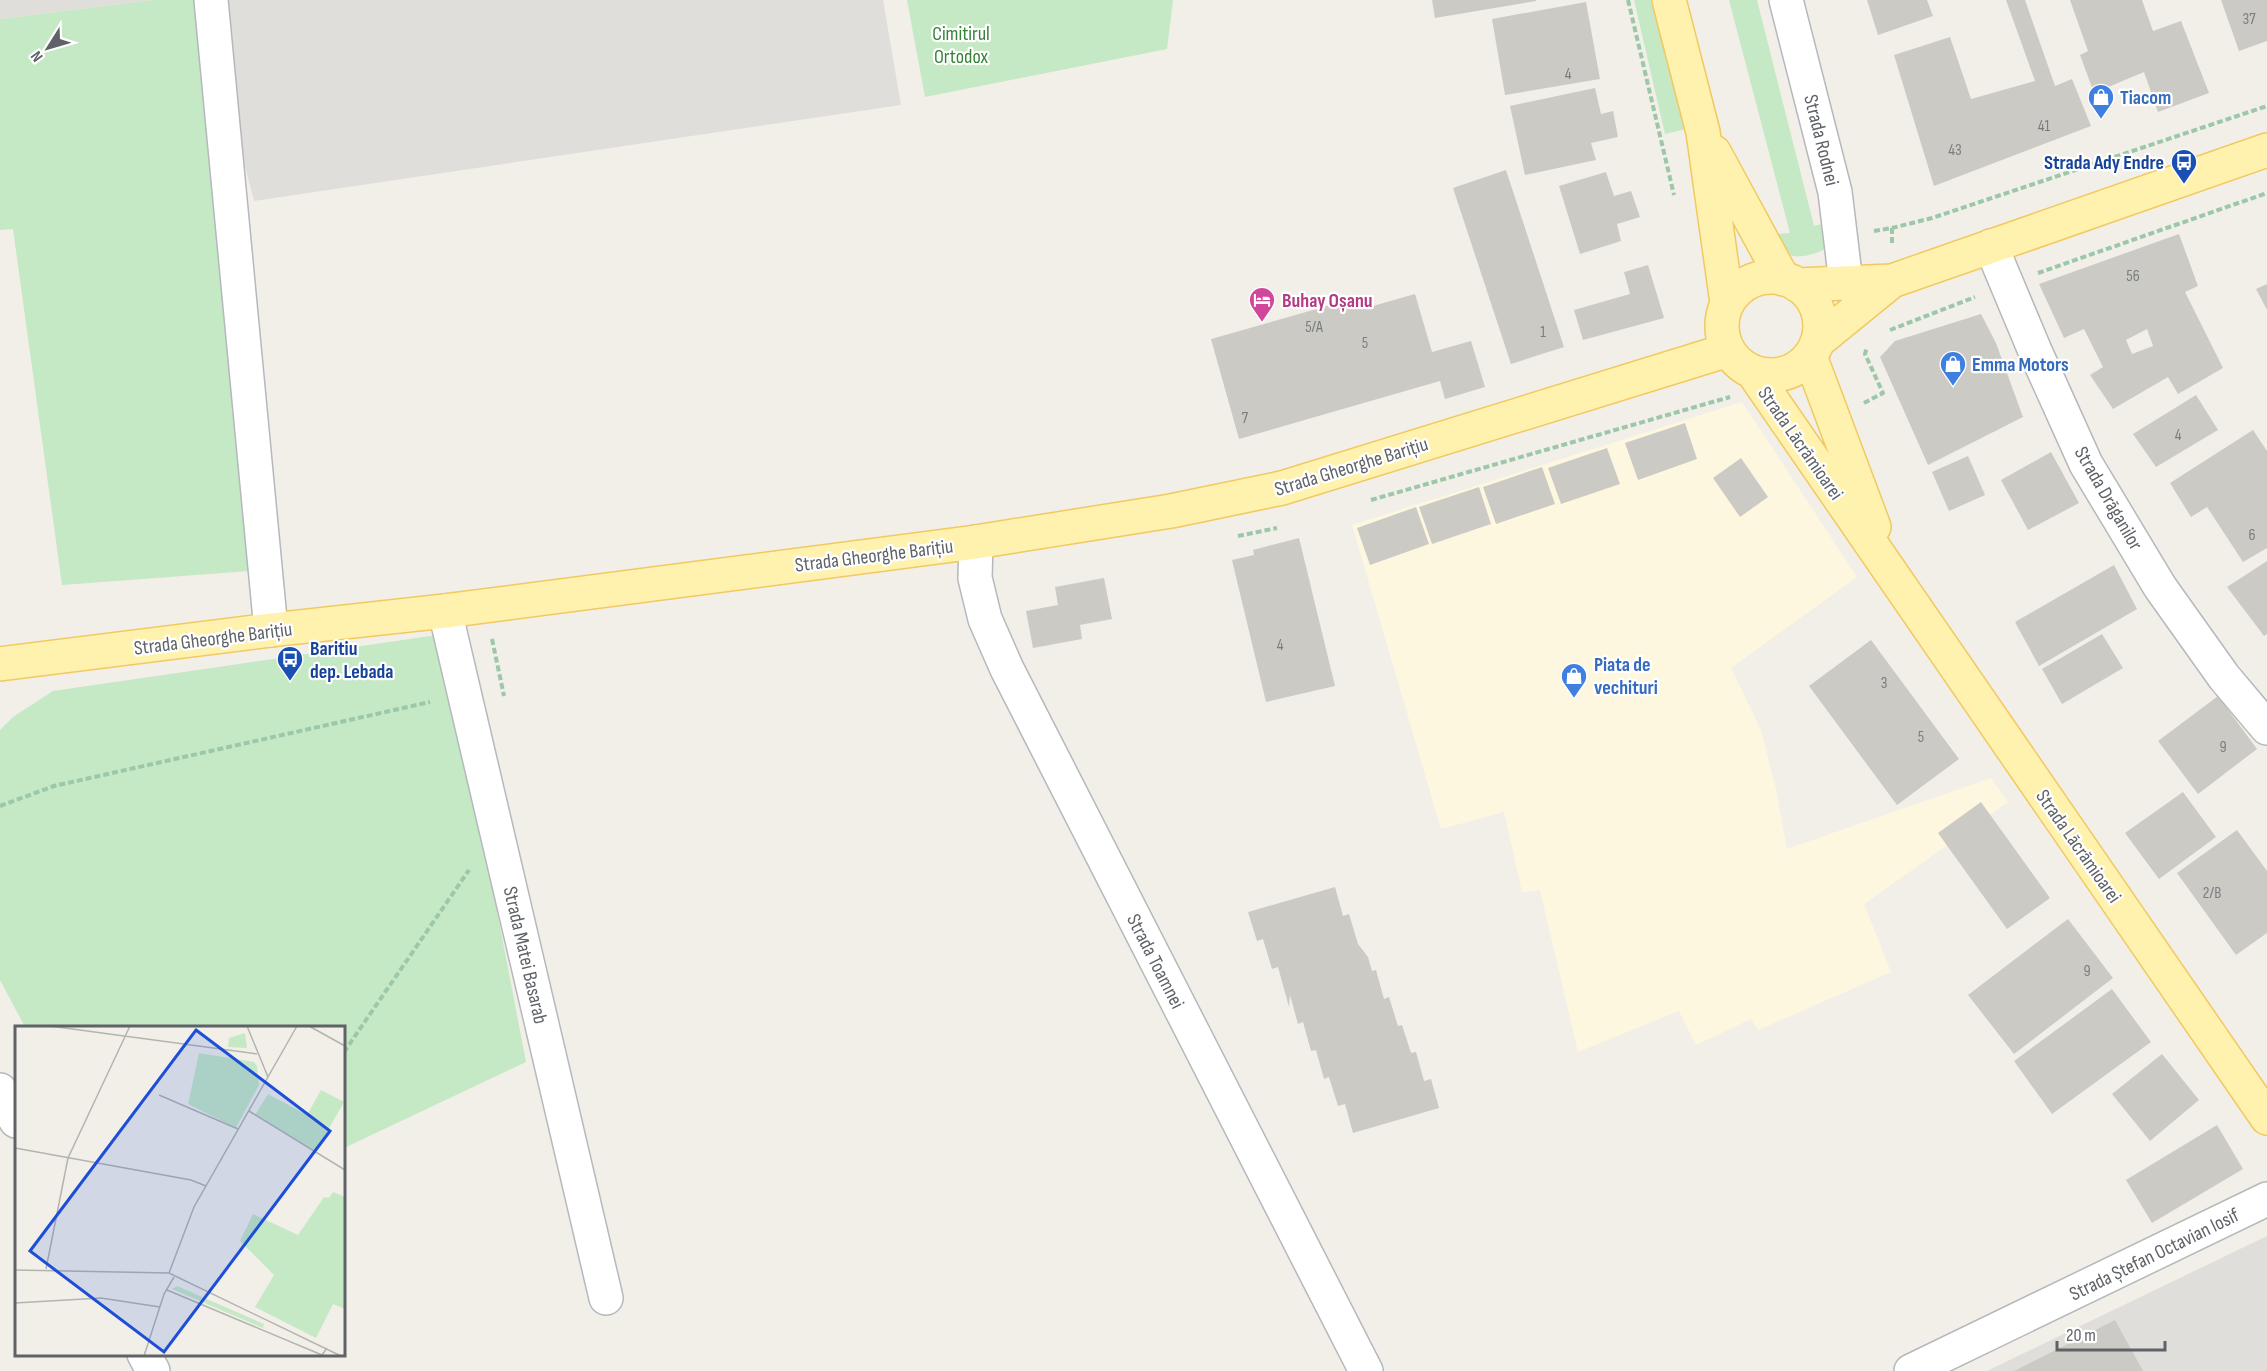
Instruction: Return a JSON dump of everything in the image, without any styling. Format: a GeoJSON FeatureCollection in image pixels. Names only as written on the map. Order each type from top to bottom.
{"type":"FeatureCollection","features":[{"type":"Feature","properties":{"kind":"main road"},"geometry":{"type":"LineString","coordinates":[[1669,0],[1703,132],[1727,303]]}},
{"type":"Feature","properties":{"kind":"main road"},"geometry":{"type":"LineString","coordinates":[[1703,132],[1790,282],[1809,296],[1817,310],[1820,326],[1814,349]]}},
{"type":"Feature","properties":{"kind":"main road"},"geometry":{"type":"LineString","coordinates":[[1892,281],[1814,349],[1798,366],[1784,373],[1768,375],[1740,372],[1722,335],[1722,318],[1727,303],[1737,290],[1751,281],[1767,277],[1790,282],[1892,281],[2267,150]]}},
{"type":"Feature","properties":{"kind":"main road","name":"Strada Lăcrămioarei"},"geometry":{"type":"LineString","coordinates":[[1814,349],[1892,573]]}},
{"type":"Feature","properties":{"kind":"main road","name":"Strada Gheorghe Barițiu"},"geometry":{"type":"LineString","coordinates":[[0,664],[445,611],[976,542],[1171,511],[1282,488],[1740,372]]}},
{"type":"Feature","properties":{"kind":"main road","name":"Strada Lăcrămioarei"},"geometry":{"type":"LineString","coordinates":[[1740,372],[1892,573],[2267,1118]]}},
{"type":"Feature","properties":{"kind":"street"},"geometry":{"type":"LineString","coordinates":[[211,0],[271,630]]}},
{"type":"Feature","properties":{"kind":"street","name":"Strada Rodnei"},"geometry":{"type":"LineString","coordinates":[[1786,0],[1835,192],[1846,283]]}},
{"type":"Feature","properties":{"kind":"street","name":"Strada Drăganilor"},"geometry":{"type":"LineString","coordinates":[[1991,246],[2086,464],[2160,587],[2224,677],[2267,728]]}},
{"type":"Feature","properties":{"kind":"street","name":"Strada Toamnei"},"geometry":{"type":"LineString","coordinates":[[976,542],[975,578],[985,619],[1007,669],[1366,1371]]}},
{"type":"Feature","properties":{"kind":"street","name":"Strada Matei Basarab"},"geometry":{"type":"LineString","coordinates":[[445,611],[606,1298]]}},
{"type":"Feature","properties":{"kind":"street"},"geometry":{"type":"LineString","coordinates":[[0,1090],[15,1119]]}},
{"type":"Feature","properties":{"kind":"street","name":"Strada Ștefan Octavian Iosif"},"geometry":{"type":"LineString","coordinates":[[1911,1371],[2267,1200]]}},
{"type":"Feature","properties":{"kind":"street"},"geometry":{"type":"LineString","coordinates":[[145,1356],[153,1371]]}},
{"type":"Feature","properties":{"kind":"path"},"geometry":{"type":"LineString","coordinates":[[1628,0],[1674,198]]}},
{"type":"Feature","properties":{"kind":"path"},"geometry":{"type":"LineString","coordinates":[[1840,234],[1892,228],[1932,218],[2267,106]]}},
{"type":"Feature","properties":{"kind":"path"},"geometry":{"type":"LineString","coordinates":[[1880,334],[2007,285],[2267,193]]}},
{"type":"Feature","properties":{"kind":"path"},"geometry":{"type":"LineString","coordinates":[[1869,338],[1865,354],[1883,393]]}},
{"type":"Feature","properties":{"kind":"path"},"geometry":{"type":"LineString","coordinates":[[1644,421],[1740,372]]}},
{"type":"Feature","properties":{"kind":"path"},"geometry":{"type":"LineString","coordinates":[[0,806],[54,786],[433,701]]}},
{"type":"Feature","properties":{"kind":"path"},"geometry":{"type":"LineString","coordinates":[[345,1052],[471,867]]}},
{"type":"Feature","properties":{"kind":"shaded area"},"geometry":{"type":"Polygon","coordinates":[[[0,0],[152,0],[0,19],[0,0]]]}},
{"type":"Feature","properties":{"kind":"shaded area"},"geometry":{"type":"Polygon","coordinates":[[[202,0],[883,0],[901,105],[254,201],[202,0]]]}},
{"type":"Feature","properties":{"kind":"shaded area","name":"Piata de vechituri"},"geometry":{"type":"Polygon","coordinates":[[[1742,402],[1857,577],[1731,668],[1761,730],[1775,785],[1787,849],[1991,778],[2008,802],[1864,904],[1891,972],[1758,1030],[1751,1019],[1696,1045],[1679,1011],[1578,1052],[1540,890],[1522,892],[1504,812],[1441,829],[1352,525],[1742,402]]]}},
{"type":"Feature","properties":{"kind":"shaded area"},"geometry":{"type":"Polygon","coordinates":[[[2267,1236],[2267,1371],[1987,1371],[2267,1236]]]}},
{"type":"Feature","properties":{"kind":"green space"},"geometry":{"type":"Polygon","coordinates":[[[152,0],[201,0],[264,570],[62,585],[13,229],[0,230],[0,19],[152,0]]]}},
{"type":"Feature","properties":{"kind":"green space","name":"Cimitirul Ortodox"},"geometry":{"type":"Polygon","coordinates":[[[907,0],[1173,0],[1167,49],[925,97],[907,0]]]}},
{"type":"Feature","properties":{"kind":"green space"},"geometry":{"type":"Polygon","coordinates":[[[1634,0],[1663,0],[1695,127],[1665,134],[1634,0]]]}},
{"type":"Feature","properties":{"kind":"green space"},"geometry":{"type":"Polygon","coordinates":[[[1729,0],[1757,0],[1814,226],[1828,222],[1829,247],[1814,254],[1796,256],[1786,253],[1771,234],[1790,233],[1729,0]]]}},
{"type":"Feature","properties":{"kind":"green space"},"geometry":{"type":"Polygon","coordinates":[[[444,634],[526,1062],[345,1148],[345,1026],[24,1026],[0,980],[0,730],[13,717],[53,691],[444,634]]]}},
{"type":"Feature","properties":{"kind":"building"},"geometry":{"type":"Polygon","coordinates":[[[1432,0],[1536,0],[1536,1],[1435,18],[1432,0]]]}},
{"type":"Feature","properties":{"kind":"building"},"geometry":{"type":"Polygon","coordinates":[[[1867,0],[1927,0],[1933,16],[1878,35],[1867,0]]]}},
{"type":"Feature","properties":{"kind":"building"},"geometry":{"type":"Polygon","coordinates":[[[2006,0],[2025,0],[2055,86],[2072,79],[2091,126],[1934,186],[1894,55],[1950,37],[1971,99],[2035,81],[2006,0]]]}},
{"type":"Feature","properties":{"kind":"building"},"geometry":{"type":"Polygon","coordinates":[[[2070,0],[2142,0],[2153,31],[2181,21],[2209,93],[2158,112],[2144,72],[2094,93],[2080,55],[2088,51],[2070,0]]]}},
{"type":"Feature","properties":{"kind":"building"},"geometry":{"type":"Polygon","coordinates":[[[2221,0],[2267,0],[2267,41],[2239,51],[2221,0]]]}},
{"type":"Feature","properties":{"kind":"building"},"geometry":{"type":"Polygon","coordinates":[[[1586,2],[1600,79],[1505,95],[1492,19],[1586,2]]]}},
{"type":"Feature","properties":{"kind":"building"},"geometry":{"type":"Polygon","coordinates":[[[1595,88],[1601,114],[1613,111],[1618,137],[1591,143],[1596,160],[1525,175],[1510,106],[1595,88]]]}},
{"type":"Feature","properties":{"kind":"building"},"geometry":{"type":"Polygon","coordinates":[[[1506,170],[1564,347],[1511,364],[1453,188],[1506,170]]]}},
{"type":"Feature","properties":{"kind":"building"},"geometry":{"type":"Polygon","coordinates":[[[1606,172],[1614,196],[1631,191],[1640,217],[1617,224],[1621,241],[1580,254],[1559,186],[1606,172]]]}},
{"type":"Feature","properties":{"kind":"building"},"geometry":{"type":"Polygon","coordinates":[[[2179,234],[2198,286],[2185,292],[2223,368],[2178,394],[2168,377],[2113,409],[2090,375],[2103,367],[2084,329],[2064,338],[2039,284],[2179,234]],[[2147,329],[2126,340],[2132,354],[2153,346],[2147,329]]]}},
{"type":"Feature","properties":{"kind":"building"},"geometry":{"type":"Polygon","coordinates":[[[1648,265],[1664,318],[1583,340],[1574,310],[1630,294],[1624,272],[1648,265]]]}},
{"type":"Feature","properties":{"kind":"building"},"geometry":{"type":"Polygon","coordinates":[[[2267,284],[2267,310],[2256,289],[2267,284]]]}},
{"type":"Feature","properties":{"kind":"building"},"geometry":{"type":"Polygon","coordinates":[[[1415,294],[1432,352],[1471,341],[1485,387],[1445,399],[1440,381],[1239,439],[1211,339],[1362,296],[1366,308],[1415,294]]]}},
{"type":"Feature","properties":{"kind":"building","name":"Emma Motors"},"geometry":{"type":"Polygon","coordinates":[[[1981,314],[1996,343],[2023,417],[1928,465],[1880,357],[1895,341],[1981,314]]]}},
{"type":"Feature","properties":{"kind":"building"},"geometry":{"type":"Polygon","coordinates":[[[2196,395],[2218,430],[2156,467],[2133,434],[2196,395]]]}},
{"type":"Feature","properties":{"kind":"building"},"geometry":{"type":"Polygon","coordinates":[[[1685,423],[1697,459],[1638,480],[1625,443],[1685,423]]]}},
{"type":"Feature","properties":{"kind":"building"},"geometry":{"type":"Polygon","coordinates":[[[2253,430],[2267,451],[2267,548],[2243,562],[2207,507],[2191,517],[2170,483],[2253,430]]]}},
{"type":"Feature","properties":{"kind":"building"},"geometry":{"type":"Polygon","coordinates":[[[1607,448],[1620,484],[1561,504],[1548,468],[1607,448]]]}},
{"type":"Feature","properties":{"kind":"building"},"geometry":{"type":"Polygon","coordinates":[[[2051,452],[2079,503],[2028,530],[2001,480],[2051,452]]]}},
{"type":"Feature","properties":{"kind":"building"},"geometry":{"type":"Polygon","coordinates":[[[1968,456],[1985,495],[1949,511],[1932,472],[1968,456]]]}},
{"type":"Feature","properties":{"kind":"building"},"geometry":{"type":"Polygon","coordinates":[[[1741,458],[1768,497],[1740,517],[1713,478],[1741,458]]]}},
{"type":"Feature","properties":{"kind":"building"},"geometry":{"type":"Polygon","coordinates":[[[1542,467],[1555,504],[1496,524],[1483,487],[1542,467]]]}},
{"type":"Feature","properties":{"kind":"building"},"geometry":{"type":"Polygon","coordinates":[[[1479,487],[1491,524],[1432,544],[1419,507],[1479,487]]]}},
{"type":"Feature","properties":{"kind":"building"},"geometry":{"type":"Polygon","coordinates":[[[1416,507],[1429,544],[1370,565],[1357,528],[1416,507]]]}},
{"type":"Feature","properties":{"kind":"building"},"geometry":{"type":"Polygon","coordinates":[[[1299,538],[1335,686],[1266,702],[1232,560],[1254,555],[1253,550],[1299,538]]]}},
{"type":"Feature","properties":{"kind":"building"},"geometry":{"type":"Polygon","coordinates":[[[2267,561],[2267,634],[2264,636],[2227,587],[2267,561]]]}},
{"type":"Feature","properties":{"kind":"building"},"geometry":{"type":"Polygon","coordinates":[[[2114,565],[2137,609],[2039,666],[2015,622],[2114,565]]]}},
{"type":"Feature","properties":{"kind":"building"},"geometry":{"type":"Polygon","coordinates":[[[1104,578],[1112,619],[1080,625],[1082,639],[1033,648],[1026,611],[1058,605],[1055,587],[1104,578]]]}},
{"type":"Feature","properties":{"kind":"building"},"geometry":{"type":"Polygon","coordinates":[[[2102,634],[2123,668],[2062,704],[2042,669],[2102,634]]]}},
{"type":"Feature","properties":{"kind":"building"},"geometry":{"type":"Polygon","coordinates":[[[1871,640],[1959,759],[1897,805],[1809,686],[1871,640]]]}},
{"type":"Feature","properties":{"kind":"building"},"geometry":{"type":"Polygon","coordinates":[[[2218,696],[2257,749],[2198,794],[2158,741],[2218,696]]]}},
{"type":"Feature","properties":{"kind":"building"},"geometry":{"type":"Polygon","coordinates":[[[2183,792],[2216,837],[2159,879],[2125,833],[2183,792]]]}},
{"type":"Feature","properties":{"kind":"building"},"geometry":{"type":"Polygon","coordinates":[[[1981,802],[2050,898],[2007,929],[1938,833],[1981,802]]]}},
{"type":"Feature","properties":{"kind":"building"},"geometry":{"type":"Polygon","coordinates":[[[2237,830],[2267,871],[2267,933],[2236,955],[2177,873],[2237,830]]]}},
{"type":"Feature","properties":{"kind":"building"},"geometry":{"type":"Polygon","coordinates":[[[1335,887],[1343,916],[1349,914],[1358,944],[1368,957],[1372,971],[1376,970],[1384,999],[1389,997],[1398,1026],[1402,1025],[1411,1053],[1416,1052],[1424,1081],[1431,1079],[1439,1108],[1353,1133],[1345,1104],[1338,1106],[1329,1077],[1324,1079],[1316,1050],[1311,1051],[1303,1022],[1298,1024],[1290,995],[1289,1007],[1278,967],[1272,969],[1263,939],[1257,941],[1248,912],[1335,887]]]}},
{"type":"Feature","properties":{"kind":"building"},"geometry":{"type":"Polygon","coordinates":[[[2068,919],[2113,978],[2014,1054],[1968,995],[2068,919]]]}},
{"type":"Feature","properties":{"kind":"building"},"geometry":{"type":"Polygon","coordinates":[[[2112,989],[2151,1042],[2052,1114],[2014,1061],[2112,989]]]}},
{"type":"Feature","properties":{"kind":"building"},"geometry":{"type":"Polygon","coordinates":[[[2162,1054],[2199,1100],[2150,1141],[2112,1094],[2162,1054]]]}},
{"type":"Feature","properties":{"kind":"building"},"geometry":{"type":"Polygon","coordinates":[[[2217,1125],[2243,1169],[2152,1223],[2126,1180],[2217,1125]]]}},
{"type":"Feature","properties":{"kind":"building"},"geometry":{"type":"Polygon","coordinates":[[[2115,1320],[2143,1371],[2014,1371],[2115,1320]]]}},
{"type":"Feature","properties":{"kind":"place","name":"Tiacom"},"geometry":{"type":"Point","coordinates":[2101,120]}},
{"type":"Feature","properties":{"kind":"place","name":"Strada Ady Endre"},"geometry":{"type":"Point","coordinates":[2184,185]}},
{"type":"Feature","properties":{"kind":"place","name":"Buhay Oșanu"},"geometry":{"type":"Point","coordinates":[1262,323]}},
{"type":"Feature","properties":{"kind":"place","name":"Emma Motors"},"geometry":{"type":"Point","coordinates":[1953,387]}},
{"type":"Feature","properties":{"kind":"place","name":"Baritiu dep. Lebada"},"geometry":{"type":"Point","coordinates":[290,682]}},
{"type":"Feature","properties":{"kind":"place","name":"Piata de vechituri"},"geometry":{"type":"Point","coordinates":[1574,699]}}]}
